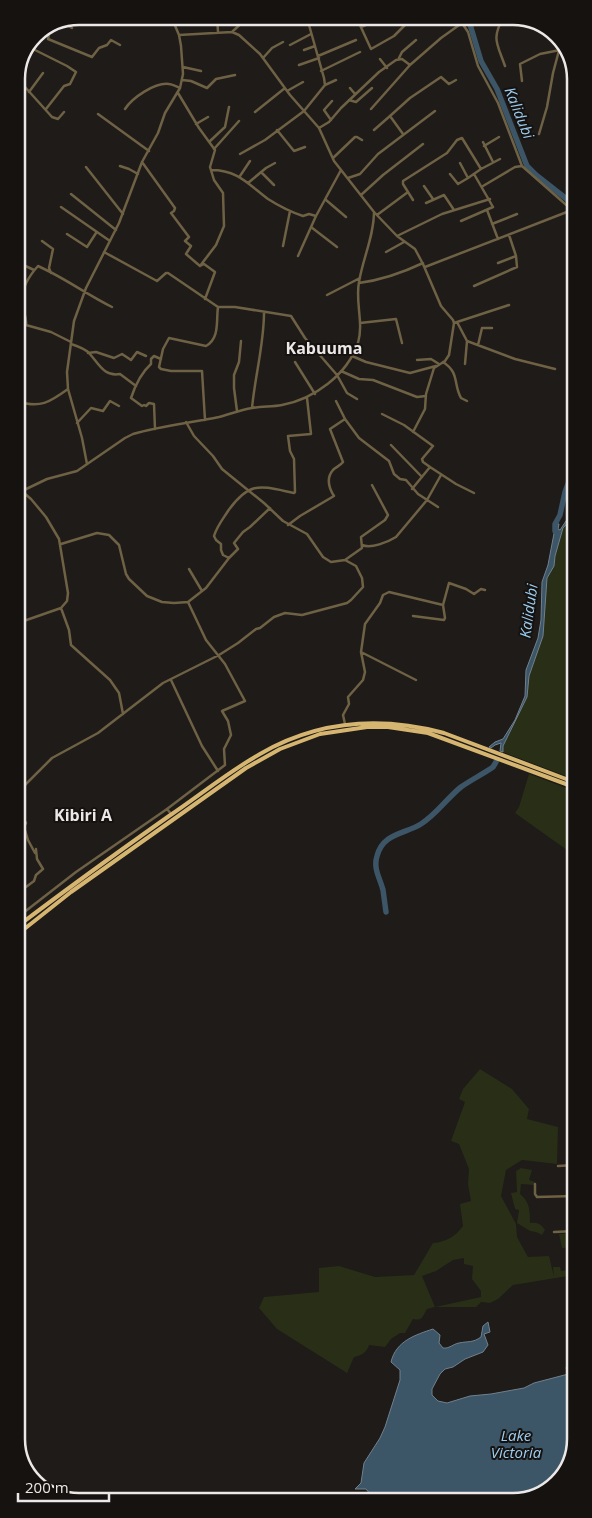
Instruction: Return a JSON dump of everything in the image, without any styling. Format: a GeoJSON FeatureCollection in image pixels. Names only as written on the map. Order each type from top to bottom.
{"type":"FeatureCollection","features":[{"type":"Feature","properties":{"kind":"highway"},"geometry":{"type":"LineString","coordinates":[[25,921],[243,765],[269,749],[304,734],[345,724],[402,724],[443,735],[567,779]]}},
{"type":"Feature","properties":{"kind":"highway"},"geometry":{"type":"LineString","coordinates":[[25,928],[130,849],[246,768],[280,749],[320,734],[368,727],[443,735],[567,784]]}},
{"type":"Feature","properties":{"kind":"street"},"geometry":{"type":"LineString","coordinates":[[87,464],[68,389],[67,372],[76,313],[84,292],[116,230],[142,162],[158,133],[165,112],[180,88],[183,67],[179,35],[174,25]]}},
{"type":"Feature","properties":{"kind":"street"},"geometry":{"type":"LineString","coordinates":[[218,25],[218,32]]}},
{"type":"Feature","properties":{"kind":"street"},"geometry":{"type":"LineString","coordinates":[[232,32],[240,25]]}},
{"type":"Feature","properties":{"kind":"street"},"geometry":{"type":"LineString","coordinates":[[309,25],[325,86]]}},
{"type":"Feature","properties":{"kind":"street"},"geometry":{"type":"LineString","coordinates":[[367,25],[362,27],[365,39],[371,49],[394,36],[405,25]]}},
{"type":"Feature","properties":{"kind":"street"},"geometry":{"type":"LineString","coordinates":[[371,109],[410,65],[458,25]]}},
{"type":"Feature","properties":{"kind":"street"},"geometry":{"type":"LineString","coordinates":[[464,25],[474,55],[498,103],[522,166],[567,205]]}},
{"type":"Feature","properties":{"kind":"street"},"geometry":{"type":"LineString","coordinates":[[500,25],[495,34],[505,66]]}},
{"type":"Feature","properties":{"kind":"street"},"geometry":{"type":"LineString","coordinates":[[179,35],[218,32],[232,32],[239,35],[263,58],[319,128],[333,158],[374,212],[397,236],[415,250],[441,306],[455,322],[467,341],[515,359],[555,369]]}},
{"type":"Feature","properties":{"kind":"street"},"geometry":{"type":"LineString","coordinates":[[49,34],[48,39],[92,57],[99,48],[107,45],[111,40],[120,45]]}},
{"type":"Feature","properties":{"kind":"street"},"geometry":{"type":"LineString","coordinates":[[290,45],[312,34]]}},
{"type":"Feature","properties":{"kind":"street"},"geometry":{"type":"LineString","coordinates":[[299,65],[356,40]]}},
{"type":"Feature","properties":{"kind":"street"},"geometry":{"type":"LineString","coordinates":[[319,128],[331,120],[355,94],[379,72],[399,58],[402,52],[416,40]]}},
{"type":"Feature","properties":{"kind":"street"},"geometry":{"type":"LineString","coordinates":[[263,58],[272,48],[283,42]]}},
{"type":"Feature","properties":{"kind":"street"},"geometry":{"type":"LineString","coordinates":[[304,50],[315,46]]}},
{"type":"Feature","properties":{"kind":"street"},"geometry":{"type":"LineString","coordinates":[[34,49],[76,72],[71,83],[64,86],[46,109]]}},
{"type":"Feature","properties":{"kind":"street"},"geometry":{"type":"LineString","coordinates":[[522,81],[520,64],[540,54],[558,50]]}},
{"type":"Feature","properties":{"kind":"street"},"geometry":{"type":"LineString","coordinates":[[321,70],[360,52]]}},
{"type":"Feature","properties":{"kind":"street"},"geometry":{"type":"LineString","coordinates":[[539,134],[559,52]]}},
{"type":"Feature","properties":{"kind":"street"},"geometry":{"type":"LineString","coordinates":[[399,58],[410,65]]}},
{"type":"Feature","properties":{"kind":"street"},"geometry":{"type":"LineString","coordinates":[[380,59],[387,68]]}},
{"type":"Feature","properties":{"kind":"street"},"geometry":{"type":"LineString","coordinates":[[183,67],[201,71]]}},
{"type":"Feature","properties":{"kind":"street"},"geometry":{"type":"LineString","coordinates":[[29,92],[43,73]]}},
{"type":"Feature","properties":{"kind":"street"},"geometry":{"type":"LineString","coordinates":[[182,80],[191,81],[207,88],[216,79],[235,75]]}},
{"type":"Feature","properties":{"kind":"street"},"geometry":{"type":"LineString","coordinates":[[374,130],[410,98],[441,77],[449,84],[456,80]]}},
{"type":"Feature","properties":{"kind":"street"},"geometry":{"type":"LineString","coordinates":[[240,154],[265,140],[304,111],[325,86],[336,80]]}},
{"type":"Feature","properties":{"kind":"street"},"geometry":{"type":"LineString","coordinates":[[255,112],[286,89],[303,82]]}},
{"type":"Feature","properties":{"kind":"street"},"geometry":{"type":"LineString","coordinates":[[125,109],[135,97],[151,87],[169,84],[180,88]]}},
{"type":"Feature","properties":{"kind":"street"},"geometry":{"type":"LineString","coordinates":[[25,87],[56,119],[64,112]]}},
{"type":"Feature","properties":{"kind":"street"},"geometry":{"type":"LineString","coordinates":[[350,88],[355,94]]}},
{"type":"Feature","properties":{"kind":"street"},"geometry":{"type":"LineString","coordinates":[[349,100],[356,102],[372,88]]}},
{"type":"Feature","properties":{"kind":"street"},"geometry":{"type":"LineString","coordinates":[[178,93],[196,124],[214,149],[211,170],[214,180],[223,193],[224,226],[216,245],[200,266]]}},
{"type":"Feature","properties":{"kind":"street"},"geometry":{"type":"LineString","coordinates":[[331,120],[324,110],[332,101]]}},
{"type":"Feature","properties":{"kind":"street"},"geometry":{"type":"LineString","coordinates":[[209,142],[225,127],[229,106]]}},
{"type":"Feature","properties":{"kind":"street"},"geometry":{"type":"LineString","coordinates":[[348,178],[360,174],[378,154],[435,111]]}},
{"type":"Feature","properties":{"kind":"street"},"geometry":{"type":"LineString","coordinates":[[98,114],[149,151]]}},
{"type":"Feature","properties":{"kind":"street"},"geometry":{"type":"LineString","coordinates":[[390,116],[403,134]]}},
{"type":"Feature","properties":{"kind":"street"},"geometry":{"type":"LineString","coordinates":[[196,124],[208,117]]}},
{"type":"Feature","properties":{"kind":"street"},"geometry":{"type":"LineString","coordinates":[[214,149],[240,121]]}},
{"type":"Feature","properties":{"kind":"street"},"geometry":{"type":"LineString","coordinates":[[277,130],[294,151],[305,147]]}},
{"type":"Feature","properties":{"kind":"street"},"geometry":{"type":"LineString","coordinates":[[333,158],[355,138],[357,137],[362,140]]}},
{"type":"Feature","properties":{"kind":"street"},"geometry":{"type":"LineString","coordinates":[[493,162],[484,144],[499,137]]}},
{"type":"Feature","properties":{"kind":"street"},"geometry":{"type":"LineString","coordinates":[[413,200],[402,182],[447,153],[460,138],[465,140],[481,169]]}},
{"type":"Feature","properties":{"kind":"street"},"geometry":{"type":"LineString","coordinates":[[361,195],[423,144]]}},
{"type":"Feature","properties":{"kind":"street"},"geometry":{"type":"LineString","coordinates":[[450,174],[458,184],[500,159]]}},
{"type":"Feature","properties":{"kind":"street"},"geometry":{"type":"LineString","coordinates":[[239,176],[250,161]]}},
{"type":"Feature","properties":{"kind":"street"},"geometry":{"type":"LineString","coordinates":[[142,162],[175,208],[171,213],[189,237],[185,241],[191,246],[186,254],[200,266]]}},
{"type":"Feature","properties":{"kind":"street"},"geometry":{"type":"LineString","coordinates":[[248,183],[275,163]]}},
{"type":"Feature","properties":{"kind":"street"},"geometry":{"type":"LineString","coordinates":[[460,163],[468,178]]}},
{"type":"Feature","properties":{"kind":"street"},"geometry":{"type":"LineString","coordinates":[[120,166],[138,174]]}},
{"type":"Feature","properties":{"kind":"street"},"geometry":{"type":"LineString","coordinates":[[483,186],[515,167],[522,166]]}},
{"type":"Feature","properties":{"kind":"street"},"geometry":{"type":"LineString","coordinates":[[86,167],[123,214]]}},
{"type":"Feature","properties":{"kind":"street"},"geometry":{"type":"LineString","coordinates":[[211,170],[227,171],[239,176],[268,198],[290,211],[303,216],[309,214],[316,216]]}},
{"type":"Feature","properties":{"kind":"street"},"geometry":{"type":"LineString","coordinates":[[298,256],[316,216],[341,170]]}},
{"type":"Feature","properties":{"kind":"street"},"geometry":{"type":"LineString","coordinates":[[261,172],[274,185]]}},
{"type":"Feature","properties":{"kind":"street"},"geometry":{"type":"LineString","coordinates":[[460,220],[493,207],[490,198],[474,174]]}},
{"type":"Feature","properties":{"kind":"street"},"geometry":{"type":"LineString","coordinates":[[424,186],[433,200]]}},
{"type":"Feature","properties":{"kind":"street"},"geometry":{"type":"LineString","coordinates":[[377,215],[409,192]]}},
{"type":"Feature","properties":{"kind":"street"},"geometry":{"type":"LineString","coordinates":[[71,194],[116,230]]}},
{"type":"Feature","properties":{"kind":"street"},"geometry":{"type":"LineString","coordinates":[[426,203],[444,195],[454,210]]}},
{"type":"Feature","properties":{"kind":"street"},"geometry":{"type":"LineString","coordinates":[[397,236],[442,214],[490,198]]}},
{"type":"Feature","properties":{"kind":"street"},"geometry":{"type":"LineString","coordinates":[[326,200],[346,217]]}},
{"type":"Feature","properties":{"kind":"street"},"geometry":{"type":"LineString","coordinates":[[61,207],[110,241]]}},
{"type":"Feature","properties":{"kind":"street"},"geometry":{"type":"LineString","coordinates":[[487,210],[498,239]]}},
{"type":"Feature","properties":{"kind":"street"},"geometry":{"type":"LineString","coordinates":[[282,246],[290,211]]}},
{"type":"Feature","properties":{"kind":"street"},"geometry":{"type":"LineString","coordinates":[[25,489],[46,479],[71,473],[130,435],[186,422],[205,420],[252,408],[283,405],[315,394],[337,375],[352,356],[358,343],[360,323],[359,283],[371,238],[374,212]]}},
{"type":"Feature","properties":{"kind":"street"},"geometry":{"type":"LineString","coordinates":[[424,267],[567,212]]}},
{"type":"Feature","properties":{"kind":"street"},"geometry":{"type":"LineString","coordinates":[[492,224],[517,214]]}},
{"type":"Feature","properties":{"kind":"street"},"geometry":{"type":"LineString","coordinates":[[311,227],[337,247]]}},
{"type":"Feature","properties":{"kind":"street"},"geometry":{"type":"LineString","coordinates":[[67,234],[87,247],[96,232]]}},
{"type":"Feature","properties":{"kind":"street"},"geometry":{"type":"LineString","coordinates":[[474,286],[516,269],[518,265],[509,235]]}},
{"type":"Feature","properties":{"kind":"street"},"geometry":{"type":"LineString","coordinates":[[42,241],[52,248],[49,268],[51,273]]}},
{"type":"Feature","properties":{"kind":"street"},"geometry":{"type":"LineString","coordinates":[[386,252],[404,242]]}},
{"type":"Feature","properties":{"kind":"street"},"geometry":{"type":"LineString","coordinates":[[104,252],[156,281],[168,273],[205,300],[218,307],[235,307],[292,316],[305,338],[337,375],[347,393],[357,399]]}},
{"type":"Feature","properties":{"kind":"street"},"geometry":{"type":"LineString","coordinates":[[498,263],[516,256]]}},
{"type":"Feature","properties":{"kind":"street"},"geometry":{"type":"LineString","coordinates":[[359,283],[398,273],[422,263]]}},
{"type":"Feature","properties":{"kind":"street"},"geometry":{"type":"LineString","coordinates":[[200,266],[204,264],[214,272],[205,300]]}},
{"type":"Feature","properties":{"kind":"street"},"geometry":{"type":"LineString","coordinates":[[25,286],[38,265],[112,307]]}},
{"type":"Feature","properties":{"kind":"street"},"geometry":{"type":"LineString","coordinates":[[25,266],[34,270]]}},
{"type":"Feature","properties":{"kind":"street"},"geometry":{"type":"LineString","coordinates":[[327,294],[360,278]]}},
{"type":"Feature","properties":{"kind":"street"},"geometry":{"type":"LineString","coordinates":[[455,322],[509,305]]}},
{"type":"Feature","properties":{"kind":"street"},"geometry":{"type":"LineString","coordinates":[[205,420],[202,371],[170,371],[159,367],[163,349],[171,338],[206,346],[210,344],[215,337],[218,307]]}},
{"type":"Feature","properties":{"kind":"street"},"geometry":{"type":"LineString","coordinates":[[25,312],[27,318],[26,325],[51,332],[80,347],[88,352],[94,361],[108,374],[114,376],[120,374],[136,386]]}},
{"type":"Feature","properties":{"kind":"street"},"geometry":{"type":"LineString","coordinates":[[252,408],[264,329],[264,312]]}},
{"type":"Feature","properties":{"kind":"street"},"geometry":{"type":"LineString","coordinates":[[360,323],[396,319],[402,343]]}},
{"type":"Feature","properties":{"kind":"street"},"geometry":{"type":"LineString","coordinates":[[352,356],[366,362],[410,373],[438,365],[449,355],[455,322]]}},
{"type":"Feature","properties":{"kind":"street"},"geometry":{"type":"LineString","coordinates":[[478,345],[482,328],[492,328]]}},
{"type":"Feature","properties":{"kind":"street"},"geometry":{"type":"LineString","coordinates":[[237,411],[234,375],[239,362],[241,341]]}},
{"type":"Feature","properties":{"kind":"street"},"geometry":{"type":"LineString","coordinates":[[464,364],[467,341]]}},
{"type":"Feature","properties":{"kind":"street"},"geometry":{"type":"LineString","coordinates":[[88,352],[99,352],[114,358],[122,354],[131,360],[137,352],[146,356]]}},
{"type":"Feature","properties":{"kind":"street"},"geometry":{"type":"LineString","coordinates":[[155,429],[154,404],[149,403],[146,406],[144,404],[142,406],[132,400],[131,397],[146,369],[151,364],[151,359],[154,356],[161,359]]}},
{"type":"Feature","properties":{"kind":"street"},"geometry":{"type":"LineString","coordinates":[[417,360],[431,359],[438,365]]}},
{"type":"Feature","properties":{"kind":"street"},"geometry":{"type":"LineString","coordinates":[[295,362],[315,394]]}},
{"type":"Feature","properties":{"kind":"street"},"geometry":{"type":"LineString","coordinates":[[443,362],[450,367],[455,375],[461,398],[467,400]]}},
{"type":"Feature","properties":{"kind":"street"},"geometry":{"type":"LineString","coordinates":[[413,432],[425,409],[426,396],[438,365]]}},
{"type":"Feature","properties":{"kind":"street"},"geometry":{"type":"LineString","coordinates":[[340,370],[359,379],[373,380],[417,397],[426,396]]}},
{"type":"Feature","properties":{"kind":"street"},"geometry":{"type":"LineString","coordinates":[[25,403],[43,404],[51,401],[68,389]]}},
{"type":"Feature","properties":{"kind":"street"},"geometry":{"type":"LineString","coordinates":[[229,558],[223,555],[221,544],[216,540],[215,533],[236,500],[248,490],[266,487],[294,494],[294,458],[289,448],[288,436],[311,434],[307,398]]}},
{"type":"Feature","properties":{"kind":"street"},"geometry":{"type":"LineString","coordinates":[[77,423],[91,408],[103,411],[110,401],[119,406]]}},
{"type":"Feature","properties":{"kind":"street"},"geometry":{"type":"LineString","coordinates":[[336,401],[358,438],[389,461],[394,474],[400,480],[406,480],[412,488],[438,508]]}},
{"type":"Feature","properties":{"kind":"street"},"geometry":{"type":"LineString","coordinates":[[382,414],[404,425],[433,446],[422,460],[423,462],[474,494]]}},
{"type":"Feature","properties":{"kind":"street"},"geometry":{"type":"LineString","coordinates":[[288,525],[334,496],[328,480],[333,470],[343,462],[330,429],[345,419]]}},
{"type":"Feature","properties":{"kind":"street"},"geometry":{"type":"LineString","coordinates":[[186,422],[194,436],[214,456],[222,469],[288,525],[307,534],[323,557],[331,562],[345,560],[362,548],[361,537],[385,520],[388,515],[372,485]]}},
{"type":"Feature","properties":{"kind":"street"},"geometry":{"type":"LineString","coordinates":[[392,445],[422,477]]}},
{"type":"Feature","properties":{"kind":"street"},"geometry":{"type":"LineString","coordinates":[[412,488],[430,468]]}},
{"type":"Feature","properties":{"kind":"street"},"geometry":{"type":"LineString","coordinates":[[362,545],[368,547],[390,541],[396,537],[427,500],[441,475]]}},
{"type":"Feature","properties":{"kind":"street"},"geometry":{"type":"LineString","coordinates":[[25,495],[46,516],[61,544],[68,593],[67,601],[61,608],[25,621]]}},
{"type":"Feature","properties":{"kind":"street"},"geometry":{"type":"LineString","coordinates":[[61,544],[97,533],[109,535],[119,545],[129,579],[147,596],[162,602],[188,602],[202,591],[238,550],[234,543],[241,534],[270,508]]}},
{"type":"Feature","properties":{"kind":"street"},"geometry":{"type":"LineString","coordinates":[[25,785],[52,758],[92,737],[163,684],[219,656],[274,617],[285,612],[302,615],[351,600],[363,587],[362,578],[356,566],[345,560]]}},
{"type":"Feature","properties":{"kind":"street"},"geometry":{"type":"LineString","coordinates":[[189,570],[202,591]]}},
{"type":"Feature","properties":{"kind":"street"},"geometry":{"type":"LineString","coordinates":[[413,616],[444,620],[443,605],[449,583],[462,587],[474,594],[481,589],[485,590]]}},
{"type":"Feature","properties":{"kind":"street"},"geometry":{"type":"LineString","coordinates":[[345,724],[343,715],[349,704],[348,697],[362,680],[365,672],[361,652],[365,624],[380,603],[383,595],[388,592],[443,605]]}},
{"type":"Feature","properties":{"kind":"street"},"geometry":{"type":"LineString","coordinates":[[25,912],[76,872],[167,809],[225,765],[224,749],[231,735],[228,721],[222,711],[245,701],[219,656],[206,640],[188,602]]}},
{"type":"Feature","properties":{"kind":"street"},"geometry":{"type":"LineString","coordinates":[[61,608],[72,645],[114,684],[120,696],[123,714]]}},
{"type":"Feature","properties":{"kind":"street"},"geometry":{"type":"LineString","coordinates":[[361,652],[416,680]]}},
{"type":"Feature","properties":{"kind":"street"},"geometry":{"type":"LineString","coordinates":[[171,680],[199,740],[218,771]]}},
{"type":"Feature","properties":{"kind":"street"},"geometry":{"type":"LineString","coordinates":[[167,809],[172,815]]}},
{"type":"Feature","properties":{"kind":"street"},"geometry":{"type":"LineString","coordinates":[[25,829],[43,870],[36,876],[33,882],[25,886]]}},
{"type":"Feature","properties":{"kind":"street"},"geometry":{"type":"LineString","coordinates":[[36,849],[36,855]]}},
{"type":"Feature","properties":{"kind":"street"},"geometry":{"type":"LineString","coordinates":[[52,891],[56,897]]}},
{"type":"Feature","properties":{"kind":"street"},"geometry":{"type":"LineString","coordinates":[[558,1166],[567,1165]]}},
{"type":"Feature","properties":{"kind":"street"},"geometry":{"type":"LineString","coordinates":[[535,1184],[535,1194],[537,1197],[567,1196]]}},
{"type":"Feature","properties":{"kind":"street"},"geometry":{"type":"LineString","coordinates":[[554,1232],[567,1231]]}},
{"type":"Feature","properties":{"kind":"green space"},"geometry":{"type":"Polygon","coordinates":[[[567,523],[567,776],[503,752],[503,747],[527,697],[529,676],[543,636],[547,578],[554,566],[563,528],[567,523]]]}},
{"type":"Feature","properties":{"kind":"green space"},"geometry":{"type":"Polygon","coordinates":[[[529,774],[567,788],[567,850],[515,813],[519,807],[529,774]]]}},
{"type":"Feature","properties":{"kind":"green space"},"geometry":{"type":"Polygon","coordinates":[[[480,1069],[512,1089],[529,1109],[527,1119],[558,1127],[557,1164],[522,1160],[506,1170],[501,1196],[516,1224],[517,1237],[528,1257],[549,1256],[554,1277],[553,1267],[560,1267],[561,1271],[567,1270],[567,1276],[513,1285],[498,1299],[490,1303],[481,1302],[476,1307],[435,1307],[427,1309],[422,1318],[413,1319],[405,1333],[400,1333],[391,1339],[385,1347],[369,1345],[363,1354],[354,1357],[347,1373],[277,1329],[259,1308],[264,1297],[319,1292],[319,1268],[339,1266],[375,1277],[414,1275],[433,1243],[446,1240],[460,1230],[463,1226],[460,1204],[471,1201],[468,1184],[469,1169],[459,1144],[451,1141],[465,1102],[459,1099],[463,1089],[480,1069]],[[464,1258],[453,1260],[436,1271],[422,1276],[435,1307],[481,1297],[481,1291],[472,1279],[473,1266],[464,1264],[464,1258]]]}},
{"type":"Feature","properties":{"kind":"green space"},"geometry":{"type":"Polygon","coordinates":[[[521,1168],[532,1170],[529,1180],[535,1182],[534,1185],[521,1184],[520,1194],[528,1204],[530,1223],[539,1224],[545,1230],[542,1235],[530,1231],[517,1223],[519,1210],[515,1209],[511,1193],[517,1192],[516,1171],[521,1168]]]}},
{"type":"Feature","properties":{"kind":"green space"},"geometry":{"type":"Polygon","coordinates":[[[567,1233],[567,1248],[562,1248],[559,1234],[567,1233]]]}},
{"type":"Feature","properties":{"kind":"water"},"geometry":{"type":"Polygon","coordinates":[[[567,520],[555,556],[554,566],[547,578],[543,636],[529,676],[527,697],[503,746],[503,752],[500,751],[501,743],[491,748],[489,747],[503,739],[515,720],[525,696],[526,670],[538,638],[541,620],[542,582],[548,565],[556,523],[559,524],[558,529],[560,530],[567,520]]]}},
{"type":"Feature","properties":{"kind":"water","name":"Lake Victoria"},"geometry":{"type":"Polygon","coordinates":[[[488,1322],[490,1332],[484,1334],[488,1345],[483,1352],[445,1369],[432,1389],[432,1395],[438,1401],[447,1403],[470,1396],[524,1388],[534,1383],[567,1374],[567,1446],[556,1472],[546,1482],[520,1493],[369,1493],[366,1489],[355,1489],[361,1483],[364,1463],[385,1427],[400,1380],[400,1370],[391,1362],[397,1349],[407,1340],[433,1329],[440,1335],[439,1343],[443,1348],[447,1348],[478,1339],[481,1337],[483,1326],[488,1322]]]}},
{"type":"Feature","properties":{"kind":"waterway","name":"Kalidubi"},"geometry":{"type":"LineString","coordinates":[[470,25],[481,61],[497,89],[527,166],[567,199]]}},
{"type":"Feature","properties":{"kind":"waterway","name":"Kalidubi"},"geometry":{"type":"LineString","coordinates":[[555,531],[555,524],[560,515],[567,487]]}},
{"type":"Feature","properties":{"kind":"waterway","name":"Kalidubi"},"geometry":{"type":"LineString","coordinates":[[386,912],[383,890],[376,865],[380,848],[389,838],[427,820],[461,787],[493,767],[496,762]]}},
{"type":"Feature","properties":{"kind":"district","name":"Kabuuma"},"geometry":{"type":"Point","coordinates":[324,348]}},
{"type":"Feature","properties":{"kind":"district","name":"Kibiri A"},"geometry":{"type":"Point","coordinates":[83,815]}}]}
